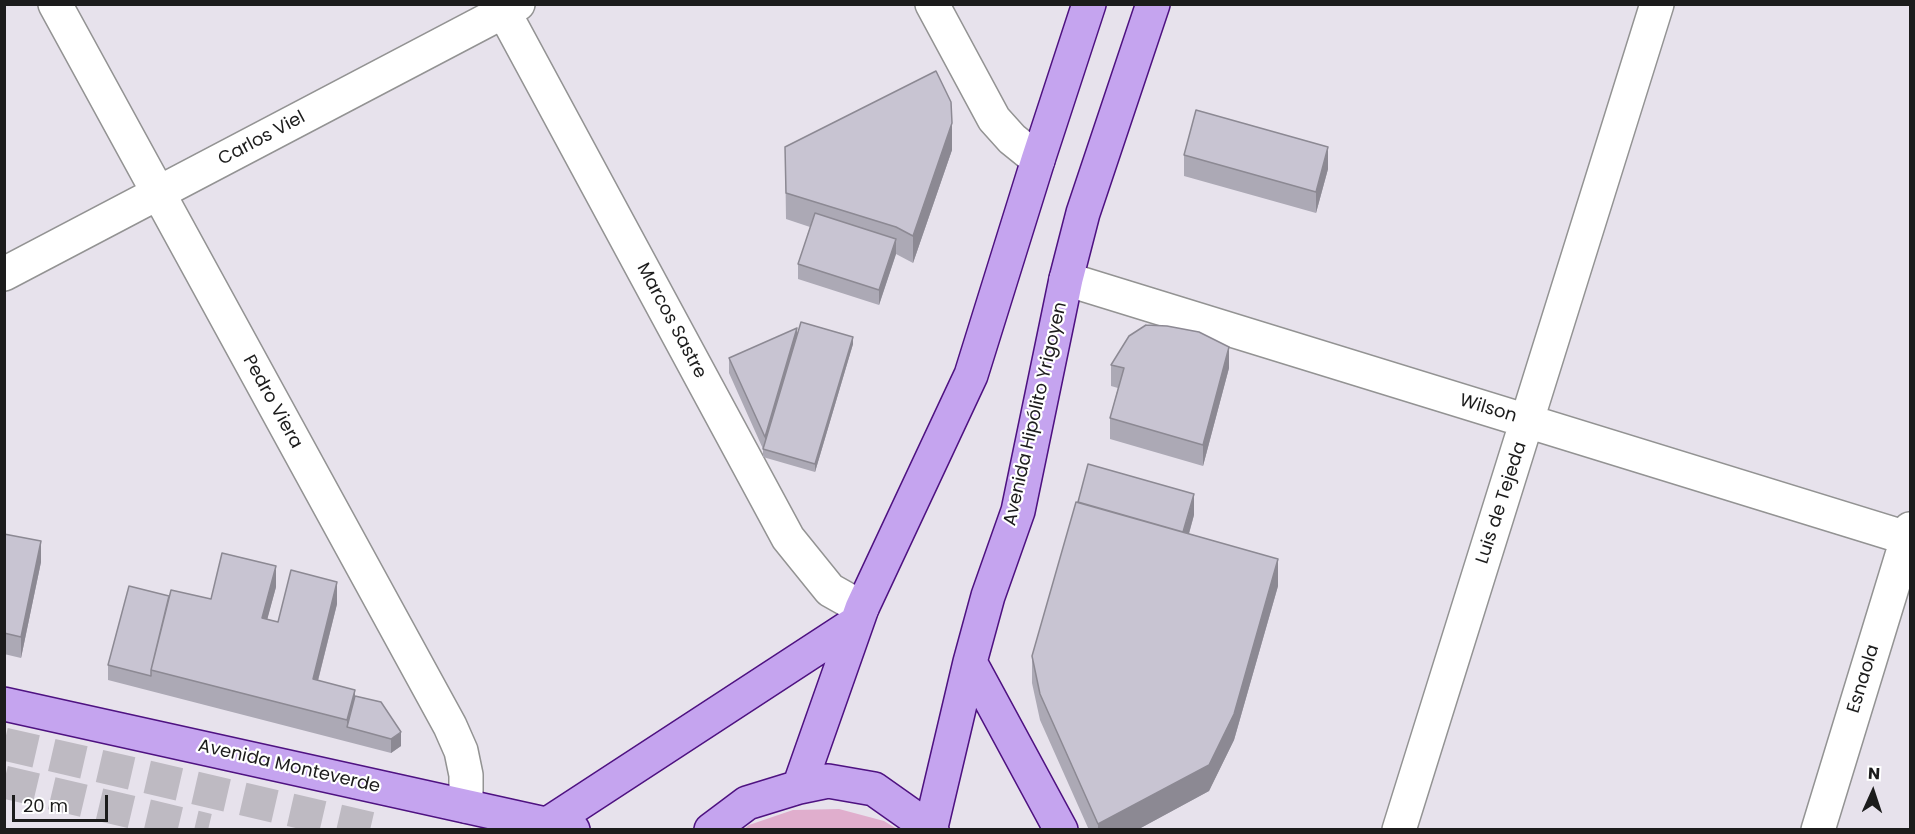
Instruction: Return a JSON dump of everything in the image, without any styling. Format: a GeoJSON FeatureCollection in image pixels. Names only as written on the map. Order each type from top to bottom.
{"type":"FeatureCollection","features":[{"type":"Feature","properties":{"kind":"main road"},"geometry":{"type":"LineString","coordinates":[[798,787],[860,615],[971,375],[1089,4]]}},
{"type":"Feature","properties":{"kind":"main road","name":"Avenida Hipólito Yrigoyen"},"geometry":{"type":"LineString","coordinates":[[932,828],[970,662],[988,596],[1017,511],[1066,279],[1083,213],[1153,4]]}},
{"type":"Feature","properties":{"kind":"main road"},"geometry":{"type":"LineString","coordinates":[[560,827],[860,615]]}},
{"type":"Feature","properties":{"kind":"main road"},"geometry":{"type":"LineString","coordinates":[[970,662],[1061,830]]}},
{"type":"Feature","properties":{"kind":"main road","name":"Avenida Monteverde"},"geometry":{"type":"LineString","coordinates":[[4,704],[560,827]]}},
{"type":"Feature","properties":{"kind":"main road"},"geometry":{"type":"LineString","coordinates":[[711,830],[747,803],[798,787],[828,781],[874,789],[932,828]]}},
{"type":"Feature","properties":{"kind":"street","name":"Pedro Viera"},"geometry":{"type":"LineString","coordinates":[[56,4],[450,726],[461,751],[466,775],[466,806]]}},
{"type":"Feature","properties":{"kind":"street"},"geometry":{"type":"LineString","coordinates":[[932,4],[994,119],[1012,139],[1038,160]]}},
{"type":"Feature","properties":{"kind":"street","name":"Luis de Tejeda"},"geometry":{"type":"LineString","coordinates":[[1399,830],[1528,422],[1656,4]]}},
{"type":"Feature","properties":{"kind":"street","name":"Carlos Viel"},"geometry":{"type":"LineString","coordinates":[[4,274],[511,8]]}},
{"type":"Feature","properties":{"kind":"street","name":"Marcos Sastre"},"geometry":{"type":"LineString","coordinates":[[511,8],[788,538],[830,590],[860,615]]}},
{"type":"Feature","properties":{"kind":"street","name":"Wilson"},"geometry":{"type":"LineString","coordinates":[[1066,279],[1528,422],[1910,535]]}},
{"type":"Feature","properties":{"kind":"street","name":"Esnaola"},"geometry":{"type":"LineString","coordinates":[[1818,830],[1910,535]]}},
{"type":"Feature","properties":{"kind":"shaded area"},"geometry":{"type":"Polygon","coordinates":[[[839,809],[884,821],[897,829],[744,829],[749,825],[793,810],[839,809]]]}},
{"type":"Feature","properties":{"kind":"building"},"geometry":{"type":"Polygon","coordinates":[[[936,71],[951,102],[952,123],[913,236],[896,227],[786,193],[785,147],[936,71]]]}},
{"type":"Feature","properties":{"kind":"building"},"geometry":{"type":"Polygon","coordinates":[[[1196,110],[1328,147],[1316,192],[1184,155],[1196,110]]]}},
{"type":"Feature","properties":{"kind":"building"},"geometry":{"type":"Polygon","coordinates":[[[815,213],[896,239],[879,290],[798,264],[815,213]]]}},
{"type":"Feature","properties":{"kind":"building"},"geometry":{"type":"Polygon","coordinates":[[[801,322],[853,337],[815,464],[763,449],[801,322]]]}},
{"type":"Feature","properties":{"kind":"building"},"geometry":{"type":"Polygon","coordinates":[[[1146,325],[1199,332],[1229,347],[1203,445],[1110,418],[1124,368],[1111,365],[1129,336],[1146,325]]]}},
{"type":"Feature","properties":{"kind":"building"},"geometry":{"type":"Polygon","coordinates":[[[797,328],[765,437],[729,358],[797,328]]]}},
{"type":"Feature","properties":{"kind":"building"},"geometry":{"type":"Polygon","coordinates":[[[1088,464],[1194,494],[1183,532],[1078,502],[1088,464]]]}},
{"type":"Feature","properties":{"kind":"building"},"geometry":{"type":"Polygon","coordinates":[[[1076,502],[1278,559],[1234,714],[1209,765],[1098,824],[1040,694],[1032,656],[1076,502]]]}},
{"type":"Feature","properties":{"kind":"building"},"geometry":{"type":"Polygon","coordinates":[[[4,534],[41,541],[21,637],[4,633],[4,534]]]}},
{"type":"Feature","properties":{"kind":"building"},"geometry":{"type":"Polygon","coordinates":[[[222,553],[276,566],[262,618],[278,622],[291,570],[337,582],[313,679],[355,690],[347,720],[151,670],[171,590],[211,599],[222,553]]]}},
{"type":"Feature","properties":{"kind":"building"},"geometry":{"type":"Polygon","coordinates":[[[129,586],[169,596],[151,676],[108,665],[129,586]]]}},
{"type":"Feature","properties":{"kind":"building"},"geometry":{"type":"Polygon","coordinates":[[[355,696],[381,702],[401,732],[391,739],[347,727],[355,696]]]}},
{"type":"Feature","properties":{"kind":"tunnel"},"geometry":{"type":"LineString","coordinates":[[4,744],[378,830]]}},
{"type":"Feature","properties":{"kind":"tunnel"},"geometry":{"type":"LineString","coordinates":[[4,782],[208,830]]}}]}
